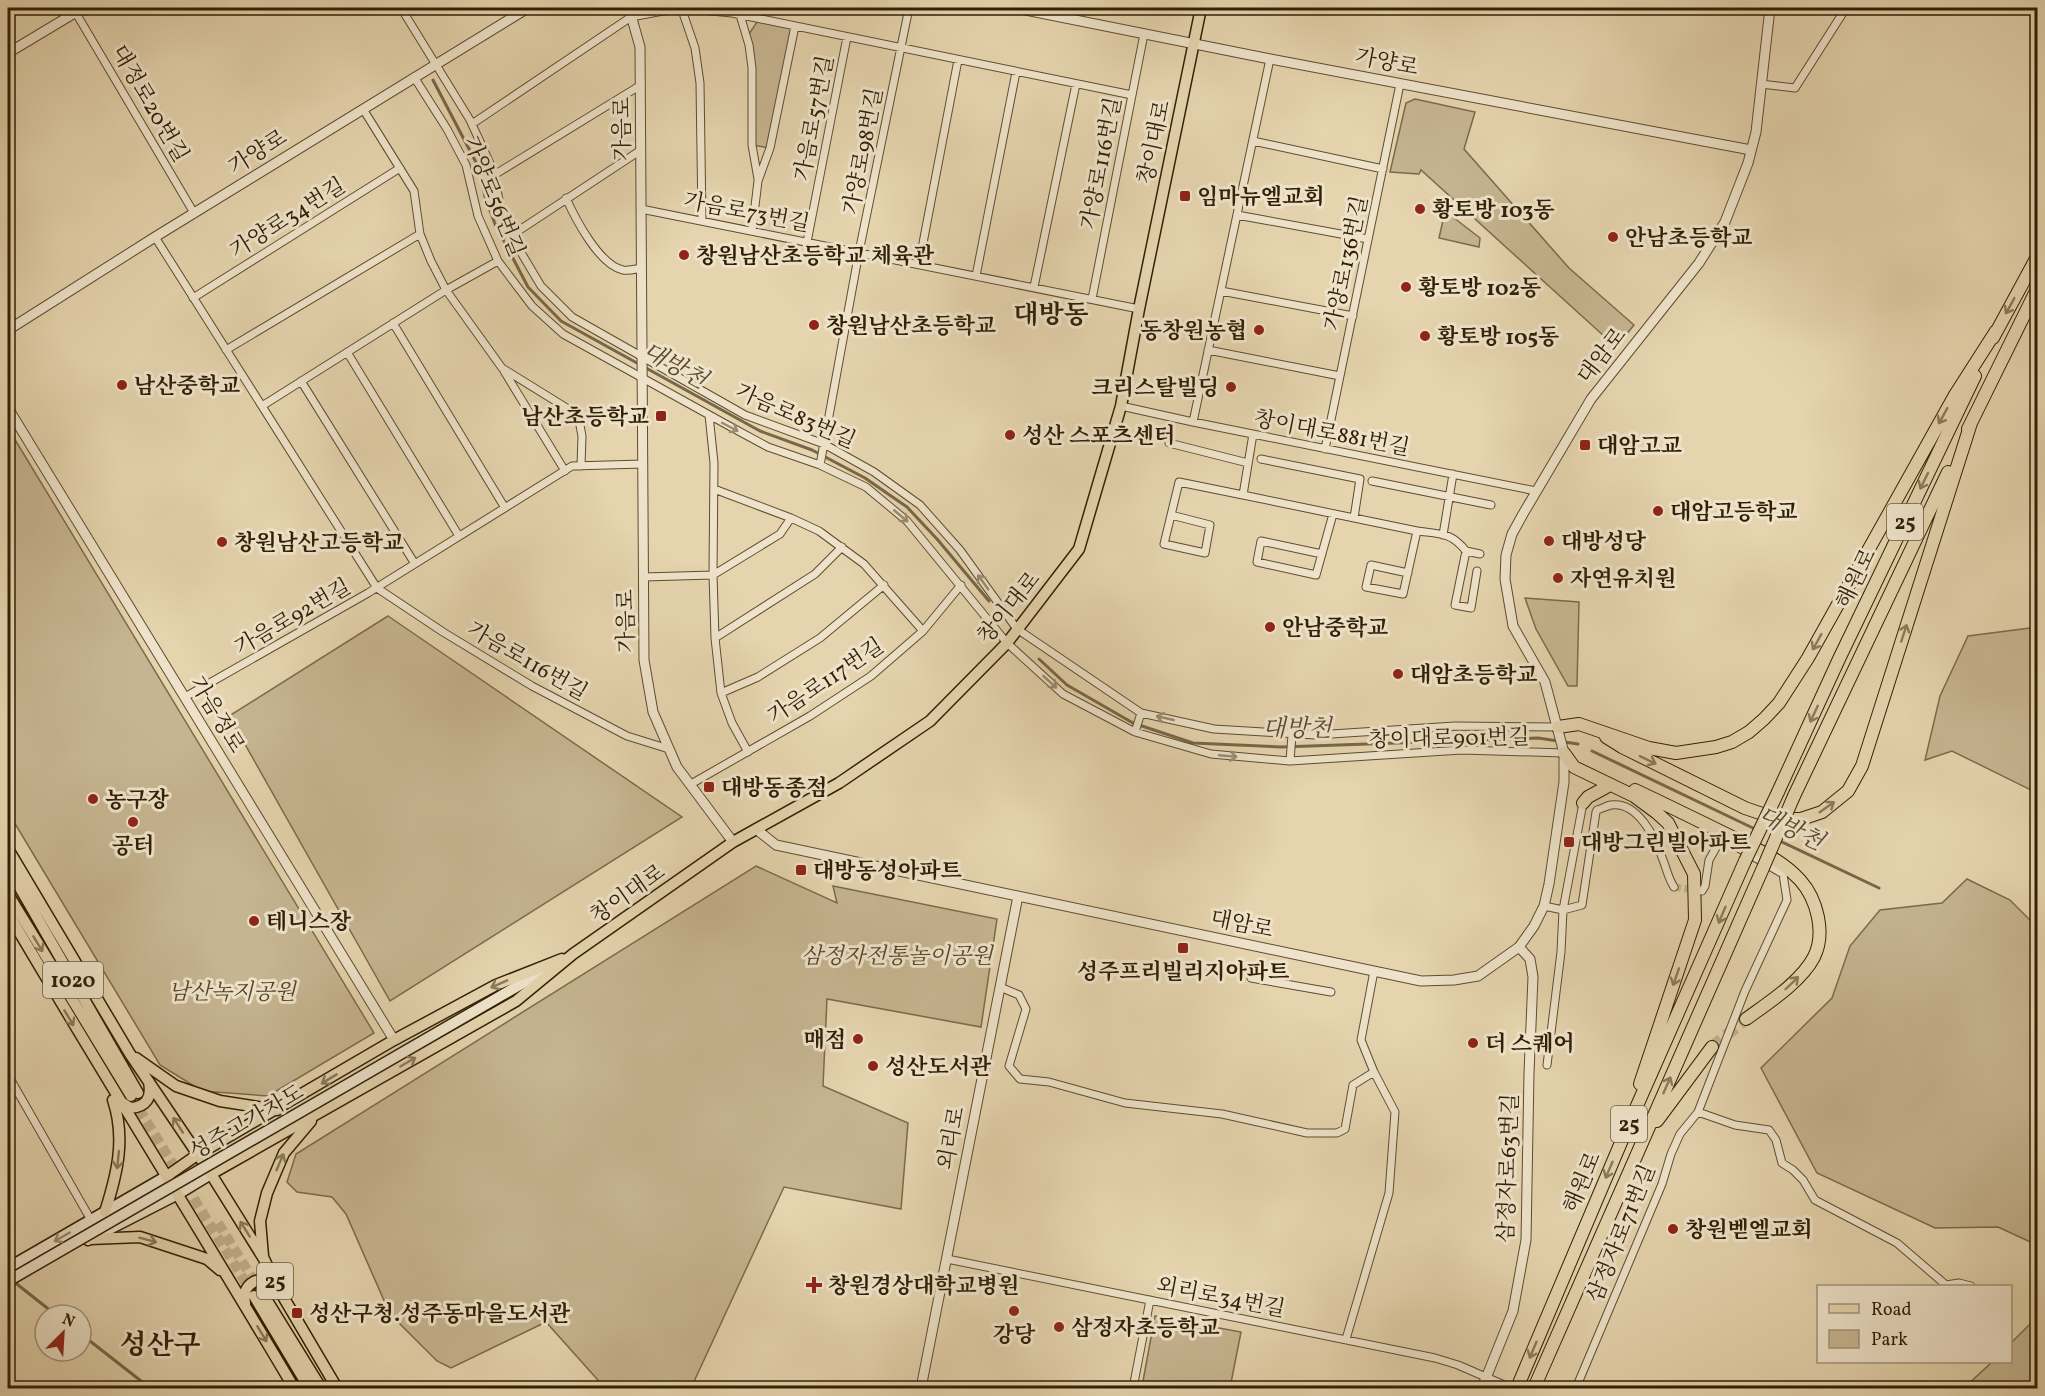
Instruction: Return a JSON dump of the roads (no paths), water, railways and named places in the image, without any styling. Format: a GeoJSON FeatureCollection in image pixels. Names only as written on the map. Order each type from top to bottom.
{"type":"FeatureCollection","features":[{"type":"Feature","properties":{"kind":"highway","name":"해원로"},"geometry":{"type":"LineString","coordinates":[[1511,1388],[1745,861],[1996,331],[2037,255]]}},
{"type":"Feature","properties":{"kind":"highway","name":"해원로"},"geometry":{"type":"LineString","coordinates":[[1534,1389],[1794,796],[2037,287]]}},
{"type":"Feature","properties":{"kind":"highway"},"geometry":{"type":"LineString","coordinates":[[1558,727],[1579,724],[1648,748],[1676,753],[1716,747],[1732,742],[1749,732],[1764,719],[1779,703],[1808,658],[1955,395],[1996,331]]}},
{"type":"Feature","properties":{"kind":"highway"},"geometry":{"type":"LineString","coordinates":[[1598,731],[1622,747],[1704,788],[1745,808],[1777,819],[1801,819],[1822,812],[1848,791],[1862,766],[1971,423]]}},
{"type":"Feature","properties":{"kind":"highway"},"geometry":{"type":"LineString","coordinates":[[1564,753],[1772,857],[1800,880],[1813,899],[1820,938],[1814,958],[1796,980],[1746,1019]]}},
{"type":"Feature","properties":{"kind":"highway"},"geometry":{"type":"LineString","coordinates":[[1564,753],[1574,767],[1634,796],[1668,823],[1694,874],[1695,920],[1647,1060],[1625,1133]]}},
{"type":"Feature","properties":{"kind":"highway"},"geometry":{"type":"LineString","coordinates":[[1583,803],[1588,797],[1610,785]]}},
{"type":"Feature","properties":{"kind":"highway"},"geometry":{"type":"LineString","coordinates":[[1642,1142],[1712,1047]]}},
{"type":"Feature","properties":{"kind":"main road","name":"창이대로"},"geometry":{"type":"LineString","coordinates":[[504,994],[573,954],[733,842],[839,783],[930,722],[1007,643],[1079,549],[1121,406],[1201,8]]}},
{"type":"Feature","properties":{"kind":"main road"},"geometry":{"type":"LineString","coordinates":[[8,849],[130,1054],[211,1174]]}},
{"type":"Feature","properties":{"kind":"main road","name":"1020"},"geometry":{"type":"LineString","coordinates":[[8,867],[135,1095],[8,894]]}},
{"type":"Feature","properties":{"kind":"main road"},"geometry":{"type":"LineString","coordinates":[[8,913],[117,1098],[178,1194],[294,1389]]}},
{"type":"Feature","properties":{"kind":"main road"},"geometry":{"type":"LineString","coordinates":[[8,1268],[394,1040],[496,985],[573,954]]}},
{"type":"Feature","properties":{"kind":"main road"},"geometry":{"type":"LineString","coordinates":[[8,1287],[90,1239],[178,1194],[516,1001],[573,954]]}},
{"type":"Feature","properties":{"kind":"main road","name":"성주고가차도"},"geometry":{"type":"LineString","coordinates":[[8,1281],[504,994]]}},
{"type":"Feature","properties":{"kind":"main road"},"geometry":{"type":"LineString","coordinates":[[130,1054],[176,1086],[220,1101],[277,1110]]}},
{"type":"Feature","properties":{"kind":"main road"},"geometry":{"type":"LineString","coordinates":[[117,1098],[130,1108],[144,1105],[151,1093],[148,1079]]}},
{"type":"Feature","properties":{"kind":"main road"},"geometry":{"type":"LineString","coordinates":[[105,1212],[116,1179],[120,1120],[108,1083]]}},
{"type":"Feature","properties":{"kind":"main road"},"geometry":{"type":"LineString","coordinates":[[264,1259],[260,1221],[267,1194],[284,1153],[305,1126],[319,1113]]}},
{"type":"Feature","properties":{"kind":"main road","name":"25"},"geometry":{"type":"LineString","coordinates":[[211,1174],[264,1259],[278,1288],[337,1389]]}},
{"type":"Feature","properties":{"kind":"main road"},"geometry":{"type":"LineString","coordinates":[[90,1239],[140,1237],[207,1259],[227,1275]]}},
{"type":"Feature","properties":{"kind":"main road"},"geometry":{"type":"LineString","coordinates":[[246,1306],[245,1289],[258,1279],[266,1279],[278,1288]]}},
{"type":"Feature","properties":{"kind":"main road","name":"25"},"geometry":{"type":"LineString","coordinates":[[309,1389],[257,1294],[321,1389]]}},
{"type":"Feature","properties":{"kind":"street","name":"가음로83번길"},"geometry":{"type":"LineString","coordinates":[[401,8],[472,124],[494,175],[500,205],[512,235],[541,286],[572,317],[642,358],[746,415],[824,444],[874,472],[920,505],[960,550],[1017,629]]}},
{"type":"Feature","properties":{"kind":"street","name":"가양로"},"geometry":{"type":"LineString","coordinates":[[8,330],[528,8]]}},
{"type":"Feature","properties":{"kind":"street","name":"가양로98번길"},"geometry":{"type":"LineString","coordinates":[[820,465],[909,8]]}},
{"type":"Feature","properties":{"kind":"street","name":"가양로"},"geometry":{"type":"LineString","coordinates":[[1015,8],[1751,150]]}},
{"type":"Feature","properties":{"kind":"street","name":"대암로"},"geometry":{"type":"LineString","coordinates":[[756,829],[776,845],[1421,981],[1454,980],[1478,976],[1519,947],[1534,926],[1544,906],[1564,782],[1564,753],[1545,682],[1513,626],[1505,579],[1506,555],[1512,534],[1591,399],[1699,263],[1725,222],[1756,132],[1770,8]]}},
{"type":"Feature","properties":{"kind":"street"},"geometry":{"type":"LineString","coordinates":[[1761,84],[1795,88],[1846,8]]}},
{"type":"Feature","properties":{"kind":"street"},"geometry":{"type":"LineString","coordinates":[[8,53],[78,9]]}},
{"type":"Feature","properties":{"kind":"street","name":"대정로20번길"},"geometry":{"type":"LineString","coordinates":[[78,9],[194,213]]}},
{"type":"Feature","properties":{"kind":"street"},"geometry":{"type":"LineString","coordinates":[[682,10],[695,48],[700,82],[702,221]]}},
{"type":"Feature","properties":{"kind":"street","name":"가음로57번길"},"geometry":{"type":"LineString","coordinates":[[630,12],[706,10],[740,15],[1132,95]]}},
{"type":"Feature","properties":{"kind":"street"},"geometry":{"type":"LineString","coordinates":[[472,124],[630,12]]}},
{"type":"Feature","properties":{"kind":"street","name":"가음로"},"geometry":{"type":"LineString","coordinates":[[630,12],[640,47],[644,660],[653,712],[677,767],[692,784],[733,842]]}},
{"type":"Feature","properties":{"kind":"street","name":"가음로57번길"},"geometry":{"type":"LineString","coordinates":[[740,15],[749,45],[752,68],[752,145],[758,181]]}},
{"type":"Feature","properties":{"kind":"street","name":"가음로57번길"},"geometry":{"type":"LineString","coordinates":[[752,231],[758,181],[770,148],[795,26]]}},
{"type":"Feature","properties":{"kind":"street","name":"가양로116번길"},"geometry":{"type":"LineString","coordinates":[[1092,299],[1144,34]]}},
{"type":"Feature","properties":{"kind":"street","name":"가음로57번길"},"geometry":{"type":"LineString","coordinates":[[807,242],[847,37]]}},
{"type":"Feature","properties":{"kind":"street"},"geometry":{"type":"LineString","coordinates":[[1192,422],[1270,59]]}},
{"type":"Feature","properties":{"kind":"street"},"geometry":{"type":"LineString","coordinates":[[919,264],[958,60]]}},
{"type":"Feature","properties":{"kind":"street"},"geometry":{"type":"LineString","coordinates":[[976,276],[1016,72]]}},
{"type":"Feature","properties":{"kind":"street","name":"가양로56번길"},"geometry":{"type":"LineString","coordinates":[[414,78],[447,129],[466,165],[478,216],[498,261],[532,306],[563,334],[709,415],[768,447],[820,465]]}},
{"type":"Feature","properties":{"kind":"street"},"geometry":{"type":"LineString","coordinates":[[1034,287],[1076,84]]}},
{"type":"Feature","properties":{"kind":"street","name":"가양로136번길"},"geometry":{"type":"LineString","coordinates":[[1325,449],[1400,84]]}},
{"type":"Feature","properties":{"kind":"street"},"geometry":{"type":"LineString","coordinates":[[494,175],[640,85]]}},
{"type":"Feature","properties":{"kind":"street"},"geometry":{"type":"LineString","coordinates":[[363,109],[414,191],[420,234],[446,290],[502,368],[565,471]]}},
{"type":"Feature","properties":{"kind":"street"},"geometry":{"type":"LineString","coordinates":[[1253,141],[1383,169]]}},
{"type":"Feature","properties":{"kind":"street"},"geometry":{"type":"LineString","coordinates":[[512,235],[641,150]]}},
{"type":"Feature","properties":{"kind":"street","name":"가양로34번길"},"geometry":{"type":"LineString","coordinates":[[194,298],[400,168]]}},
{"type":"Feature","properties":{"kind":"street"},"geometry":{"type":"LineString","coordinates":[[566,198],[586,237],[608,260],[622,270],[642,268]]}},
{"type":"Feature","properties":{"kind":"street","name":"가음로73번길"},"geometry":{"type":"LineString","coordinates":[[641,209],[1139,309]]}},
{"type":"Feature","properties":{"kind":"street"},"geometry":{"type":"LineString","coordinates":[[1237,215],[1368,239]]}},
{"type":"Feature","properties":{"kind":"street"},"geometry":{"type":"LineString","coordinates":[[226,350],[420,234]]}},
{"type":"Feature","properties":{"kind":"street"},"geometry":{"type":"LineString","coordinates":[[155,237],[377,588]]}},
{"type":"Feature","properties":{"kind":"street"},"geometry":{"type":"LineString","coordinates":[[262,406],[446,290],[498,261]]}},
{"type":"Feature","properties":{"kind":"street"},"geometry":{"type":"LineString","coordinates":[[1221,291],[1353,316]]}},
{"type":"Feature","properties":{"kind":"street"},"geometry":{"type":"LineString","coordinates":[[393,323],[505,508]]}},
{"type":"Feature","properties":{"kind":"street"},"geometry":{"type":"LineString","coordinates":[[1208,350],[1340,375]]}},
{"type":"Feature","properties":{"kind":"street"},"geometry":{"type":"LineString","coordinates":[[346,352],[459,536]]}},
{"type":"Feature","properties":{"kind":"street"},"geometry":{"type":"LineString","coordinates":[[502,368],[578,415],[582,436],[581,466]]}},
{"type":"Feature","properties":{"kind":"street"},"geometry":{"type":"LineString","coordinates":[[302,381],[415,564]]}},
{"type":"Feature","properties":{"kind":"street","name":"창이대로881번길"},"geometry":{"type":"LineString","coordinates":[[1121,406],[1536,490]]}},
{"type":"Feature","properties":{"kind":"street","name":"가음정로"},"geometry":{"type":"LineString","coordinates":[[8,408],[394,1040]]}},
{"type":"Feature","properties":{"kind":"street"},"geometry":{"type":"LineString","coordinates":[[709,415],[714,463],[715,638],[721,693],[732,723],[748,752]]}},
{"type":"Feature","properties":{"kind":"street"},"geometry":{"type":"LineString","coordinates":[[1243,495],[1253,434]]}},
{"type":"Feature","properties":{"kind":"street"},"geometry":{"type":"LineString","coordinates":[[1169,444],[1248,464]]}},
{"type":"Feature","properties":{"kind":"street"},"geometry":{"type":"LineString","coordinates":[[1261,459],[1360,479],[1354,518]]}},
{"type":"Feature","properties":{"kind":"street","name":"가음로92번길"},"geometry":{"type":"LineString","coordinates":[[185,697],[377,588],[572,466],[643,464]]}},
{"type":"Feature","properties":{"kind":"street","name":"창이대로901번길"},"geometry":{"type":"LineString","coordinates":[[820,465],[866,487],[908,521],[1007,643],[1063,694],[1135,732],[1211,754],[1290,761],[1462,750],[1564,753]]}},
{"type":"Feature","properties":{"kind":"street"},"geometry":{"type":"LineString","coordinates":[[1443,535],[1453,474]]}},
{"type":"Feature","properties":{"kind":"street"},"geometry":{"type":"LineString","coordinates":[[1372,481],[1491,505]]}},
{"type":"Feature","properties":{"kind":"street"},"geometry":{"type":"LineString","coordinates":[[1171,515],[1210,525],[1205,553],[1164,544],[1171,515],[1179,482],[1443,535],[1457,540],[1466,551],[1480,554]]}},
{"type":"Feature","properties":{"kind":"street"},"geometry":{"type":"LineString","coordinates":[[714,489],[819,531],[864,564],[922,631]]}},
{"type":"Feature","properties":{"kind":"street"},"geometry":{"type":"LineString","coordinates":[[1322,554],[1261,541],[1257,562],[1317,575],[1333,514]]}},
{"type":"Feature","properties":{"kind":"street"},"geometry":{"type":"LineString","coordinates":[[644,577],[713,575],[780,534],[791,518]]}},
{"type":"Feature","properties":{"kind":"street"},"geometry":{"type":"LineString","coordinates":[[1408,573],[1371,565],[1366,587],[1403,594],[1408,573],[1417,531]]}},
{"type":"Feature","properties":{"kind":"street"},"geometry":{"type":"LineString","coordinates":[[715,638],[815,574],[842,547]]}},
{"type":"Feature","properties":{"kind":"street"},"geometry":{"type":"LineString","coordinates":[[1466,551],[1455,605],[1471,608],[1477,571]]}},
{"type":"Feature","properties":{"kind":"street"},"geometry":{"type":"LineString","coordinates":[[721,693],[758,678],[820,639],[884,585]]}},
{"type":"Feature","properties":{"kind":"street","name":"가음로117번길"},"geometry":{"type":"LineString","coordinates":[[692,784],[810,716],[871,676],[922,631],[961,585]]}},
{"type":"Feature","properties":{"kind":"street","name":"가음로116번길"},"geometry":{"type":"LineString","coordinates":[[377,588],[531,686],[627,736],[669,749]]}},
{"type":"Feature","properties":{"kind":"street"},"geometry":{"type":"LineString","coordinates":[[1017,629],[1141,713],[1214,729],[1316,735],[1455,726],[1558,727]]}},
{"type":"Feature","properties":{"kind":"street"},"geometry":{"type":"LineString","coordinates":[[1135,732],[1141,713]]}},
{"type":"Feature","properties":{"kind":"street"},"geometry":{"type":"LineString","coordinates":[[1290,761],[1292,735]]}},
{"type":"Feature","properties":{"kind":"street"},"geometry":{"type":"LineString","coordinates":[[1547,1065],[1561,952],[1563,910],[1583,803]]}},
{"type":"Feature","properties":{"kind":"street"},"geometry":{"type":"LineString","coordinates":[[1544,906],[1563,910],[1582,905],[1596,813],[1597,810],[1610,805],[1623,806],[1641,818],[1652,833],[1665,863],[1667,876],[1674,887]]}},
{"type":"Feature","properties":{"kind":"street","name":"삼정자로71번길"},"geometry":{"type":"LineString","coordinates":[[1576,1389],[1662,1184],[1671,1154],[1680,1134],[1698,1112],[1745,992],[1787,900],[1783,874],[1726,843],[1717,846],[1709,860],[1705,886],[1702,891]]}},
{"type":"Feature","properties":{"kind":"street","name":"외리로"},"geometry":{"type":"LineString","coordinates":[[921,1389],[1018,896]]}},
{"type":"Feature","properties":{"kind":"street","name":"삼정자로63번길"},"geometry":{"type":"LineString","coordinates":[[1482,1389],[1513,1311],[1526,1240],[1533,976],[1530,959],[1519,947]]}},
{"type":"Feature","properties":{"kind":"street"},"geometry":{"type":"LineString","coordinates":[[1346,1339],[1389,1193],[1395,1112],[1374,1072],[1361,1040],[1374,971]]}},
{"type":"Feature","properties":{"kind":"street"},"geometry":{"type":"LineString","coordinates":[[1251,978],[1331,992]]}},
{"type":"Feature","properties":{"kind":"street"},"geometry":{"type":"LineString","coordinates":[[1000,987],[1018,995],[1026,1009],[1009,1066],[1020,1079],[1049,1082],[1125,1103],[1222,1114],[1307,1133],[1337,1133],[1345,1129],[1353,1085],[1374,1072]]}},
{"type":"Feature","properties":{"kind":"street"},"geometry":{"type":"LineString","coordinates":[[8,1075],[91,1220]]}},
{"type":"Feature","properties":{"kind":"street"},"geometry":{"type":"LineString","coordinates":[[1698,1112],[1735,1125],[1769,1130],[1776,1140],[1782,1163],[1803,1180],[1815,1200],[1897,1243],[1946,1285],[1959,1283],[1965,1285]]}},
{"type":"Feature","properties":{"kind":"street","name":"외리로34번길"},"geometry":{"type":"LineString","coordinates":[[946,1259],[1435,1358],[1458,1365],[1511,1388]]}},
{"type":"Feature","properties":{"kind":"street"},"geometry":{"type":"LineString","coordinates":[[1133,1389],[1150,1300]]}},
{"type":"Feature","properties":{"kind":"waterway","name":"대방천"},"geometry":{"type":"LineString","coordinates":[[433,80],[480,170],[485,197],[495,224],[528,287],[561,321],[760,431],[812,450],[865,478],[907,507],[989,601]]}},
{"type":"Feature","properties":{"kind":"waterway","name":"대방천"},"geometry":{"type":"LineString","coordinates":[[1039,659],[1067,685],[1133,723],[1193,743],[1281,747],[1538,738],[1578,744]]}},
{"type":"Feature","properties":{"kind":"waterway","name":"대방천"},"geometry":{"type":"LineString","coordinates":[[1592,751],[1755,829]]}},
{"type":"Feature","properties":{"kind":"waterway","name":"대방천"},"geometry":{"type":"LineString","coordinates":[[1778,840],[1879,888]]}},
{"type":"Feature","properties":{"kind":"waterway"},"geometry":{"type":"LineString","coordinates":[[13,1281],[41,1303]]}},
{"type":"Feature","properties":{"kind":"waterway"},"geometry":{"type":"LineString","coordinates":[[93,1343],[150,1388]]}},
{"type":"Feature","properties":{"kind":"tunnel"},"geometry":{"type":"LineString","coordinates":[[1674,887],[1696,890]]}},
{"type":"Feature","properties":{"kind":"tunnel"},"geometry":{"type":"LineString","coordinates":[[1712,1047],[1746,1019]]}},
{"type":"Feature","properties":{"kind":"tunnel"},"geometry":{"type":"LineString","coordinates":[[131,1096],[252,1293]]}},
{"type":"Feature","properties":{"kind":"tunnel"},"geometry":{"type":"LineString","coordinates":[[218,1223],[259,1289]]}},
{"type":"Feature","properties":{"kind":"place","name":"임마뉴엘교회"},"geometry":{"type":"Point","coordinates":[1185,196]}},
{"type":"Feature","properties":{"kind":"place","name":"황토방 103동"},"geometry":{"type":"Point","coordinates":[1420,209]}},
{"type":"Feature","properties":{"kind":"place","name":"안남초등학교"},"geometry":{"type":"Point","coordinates":[1613,237]}},
{"type":"Feature","properties":{"kind":"place","name":"창원남산초등학교 체육관"},"geometry":{"type":"Point","coordinates":[684,255]}},
{"type":"Feature","properties":{"kind":"place","name":"황토방 102동"},"geometry":{"type":"Point","coordinates":[1406,287]}},
{"type":"Feature","properties":{"kind":"place","name":"창원남산초등학교"},"geometry":{"type":"Point","coordinates":[814,325]}},
{"type":"Feature","properties":{"kind":"place","name":"동창원농협"},"geometry":{"type":"Point","coordinates":[1259,330]}},
{"type":"Feature","properties":{"kind":"place","name":"황토방 105동"},"geometry":{"type":"Point","coordinates":[1425,336]}},
{"type":"Feature","properties":{"kind":"place","name":"남산중학교"},"geometry":{"type":"Point","coordinates":[122,385]}},
{"type":"Feature","properties":{"kind":"place","name":"크리스탈빌딩"},"geometry":{"type":"Point","coordinates":[1231,387]}},
{"type":"Feature","properties":{"kind":"place","name":"남산초등학교"},"geometry":{"type":"Point","coordinates":[661,416]}},
{"type":"Feature","properties":{"kind":"place","name":"성산 스포츠센터"},"geometry":{"type":"Point","coordinates":[1010,435]}},
{"type":"Feature","properties":{"kind":"place","name":"대암고교"},"geometry":{"type":"Point","coordinates":[1585,445]}},
{"type":"Feature","properties":{"kind":"place","name":"대암고등학교"},"geometry":{"type":"Point","coordinates":[1658,511]}},
{"type":"Feature","properties":{"kind":"place","name":"대방성당"},"geometry":{"type":"Point","coordinates":[1549,541]}},
{"type":"Feature","properties":{"kind":"place","name":"창원남산고등학교"},"geometry":{"type":"Point","coordinates":[222,542]}},
{"type":"Feature","properties":{"kind":"place","name":"자연유치원"},"geometry":{"type":"Point","coordinates":[1558,578]}},
{"type":"Feature","properties":{"kind":"place","name":"안남중학교"},"geometry":{"type":"Point","coordinates":[1270,627]}},
{"type":"Feature","properties":{"kind":"place","name":"대암초등학교"},"geometry":{"type":"Point","coordinates":[1398,674]}},
{"type":"Feature","properties":{"kind":"place","name":"대방동종점"},"geometry":{"type":"Point","coordinates":[709,787]}},
{"type":"Feature","properties":{"kind":"place","name":"농구장"},"geometry":{"type":"Point","coordinates":[93,799]}},
{"type":"Feature","properties":{"kind":"place","name":"공터"},"geometry":{"type":"Point","coordinates":[133,822]}},
{"type":"Feature","properties":{"kind":"place","name":"대방그린빌아파트"},"geometry":{"type":"Point","coordinates":[1569,842]}},
{"type":"Feature","properties":{"kind":"place","name":"대방동성아파트"},"geometry":{"type":"Point","coordinates":[801,870]}},
{"type":"Feature","properties":{"kind":"place","name":"테니스장"},"geometry":{"type":"Point","coordinates":[254,921]}},
{"type":"Feature","properties":{"kind":"place","name":"성주프리빌리지아파트"},"geometry":{"type":"Point","coordinates":[1183,948]}},
{"type":"Feature","properties":{"kind":"place","name":"매점"},"geometry":{"type":"Point","coordinates":[858,1039]}},
{"type":"Feature","properties":{"kind":"place","name":"더 스퀘어"},"geometry":{"type":"Point","coordinates":[1473,1043]}},
{"type":"Feature","properties":{"kind":"place","name":"성산도서관"},"geometry":{"type":"Point","coordinates":[873,1066]}},
{"type":"Feature","properties":{"kind":"place","name":"창원벧엘교회"},"geometry":{"type":"Point","coordinates":[1673,1229]}},
{"type":"Feature","properties":{"kind":"place","name":"창원경상대학교병원"},"geometry":{"type":"Point","coordinates":[814,1285]}},
{"type":"Feature","properties":{"kind":"place","name":"강당"},"geometry":{"type":"Point","coordinates":[1014,1311]}},
{"type":"Feature","properties":{"kind":"place","name":"성산구청.성주동마을도서관"},"geometry":{"type":"Point","coordinates":[297,1313]}},
{"type":"Feature","properties":{"kind":"place","name":"삼정자초등학교"},"geometry":{"type":"Point","coordinates":[1059,1327]}},
{"type":"Feature","properties":{"kind":"district","name":"대방동"},"geometry":{"type":"Point","coordinates":[1051,314]}},
{"type":"Feature","properties":{"kind":"district","name":"성산구"},"geometry":{"type":"Point","coordinates":[160,1344]}},
{"type":"Feature","properties":{"kind":"park label","name":"삼정자전통놀이공원"},"geometry":{"type":"Point","coordinates":[897,955]}},
{"type":"Feature","properties":{"kind":"park label","name":"남산녹지공원"},"geometry":{"type":"Point","coordinates":[232,991]}}]}
